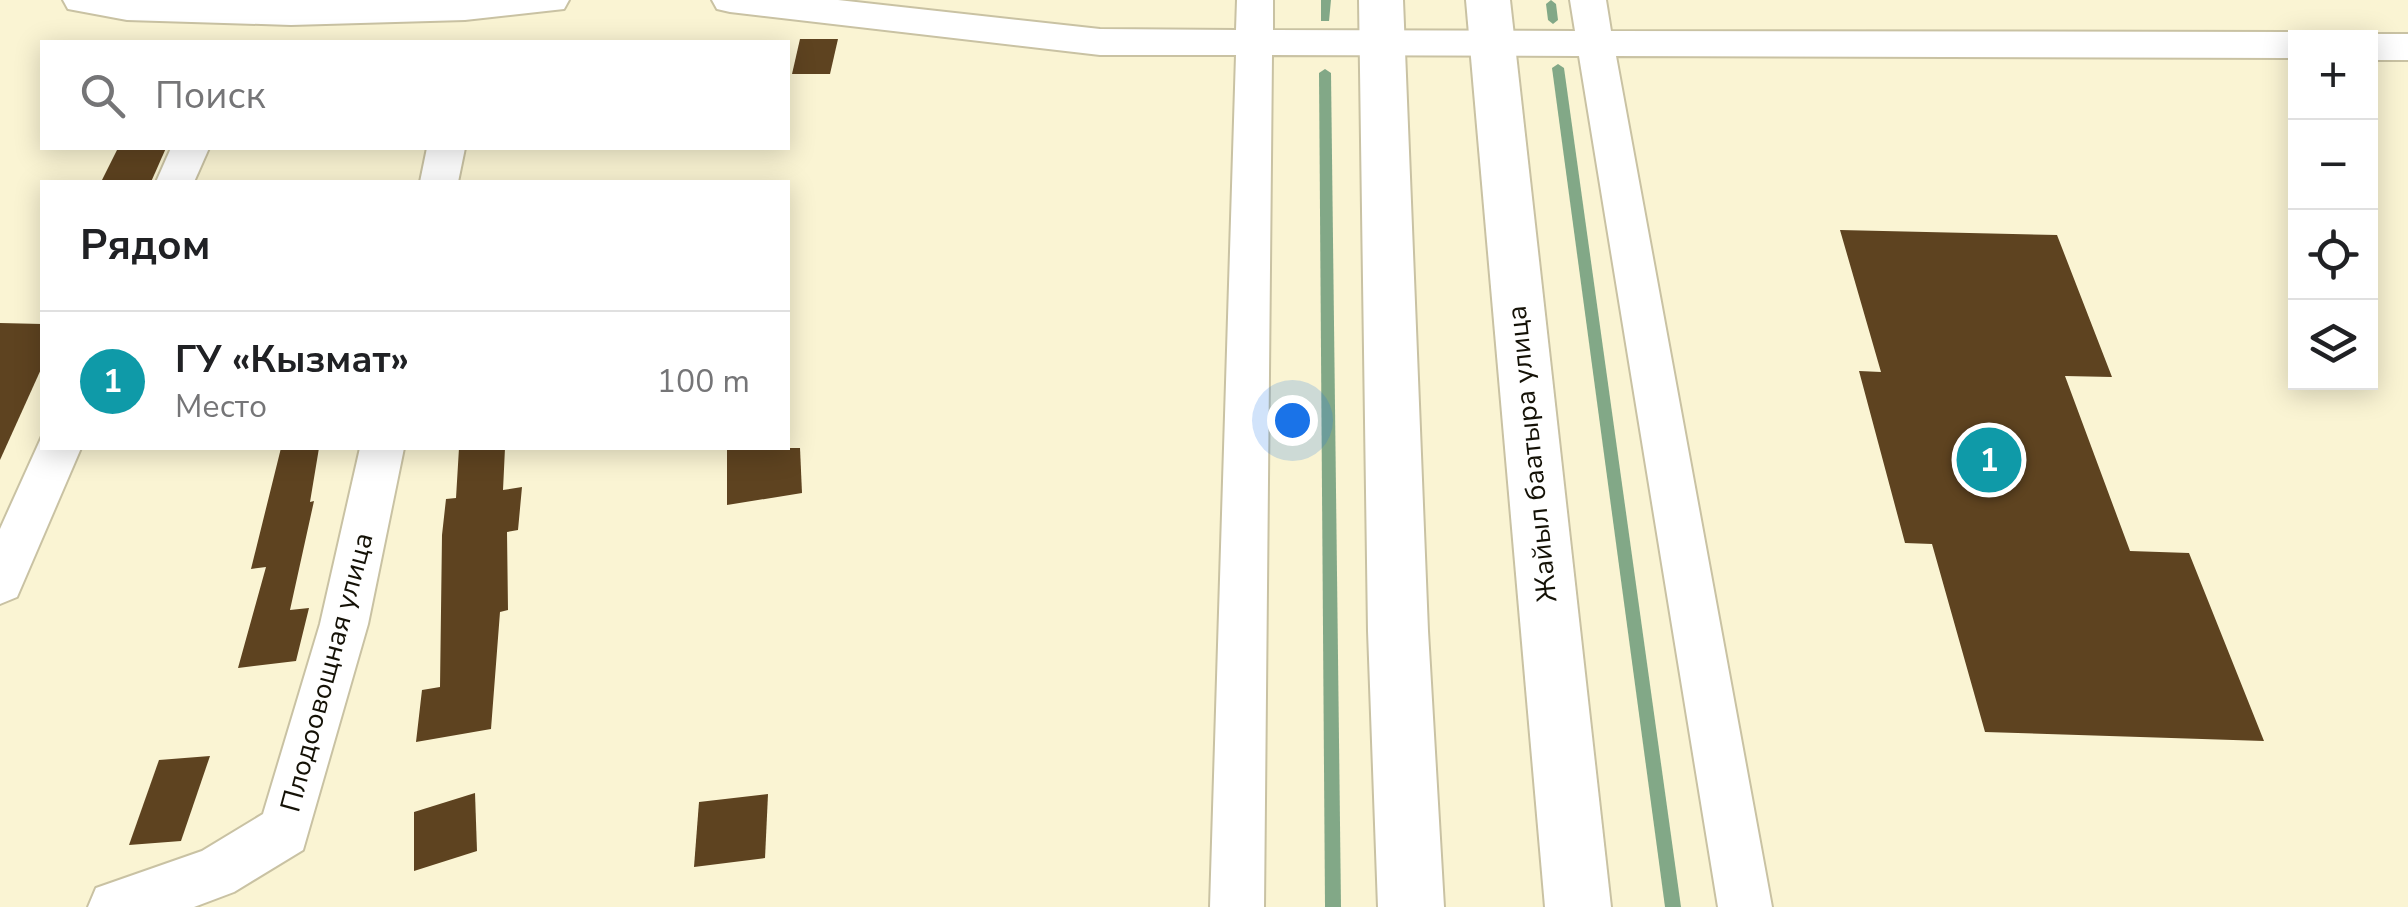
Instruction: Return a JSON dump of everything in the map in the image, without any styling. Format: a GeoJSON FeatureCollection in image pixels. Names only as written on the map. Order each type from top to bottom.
{"type":"FeatureCollection","features":[{"type":"Feature","properties":{"kind":"main road"},"geometry":{"type":"LineString","coordinates":[[1381,22],[1398,631],[1411,907]]}},
{"type":"Feature","properties":{"kind":"main road","name":"Жайыл баатыра улица"},"geometry":{"type":"LineString","coordinates":[[1489,22],[1578,907]]}},
{"type":"Feature","properties":{"kind":"street"},"geometry":{"type":"LineString","coordinates":[[81,0],[242,28],[473,26],[551,0]]}},
{"type":"Feature","properties":{"kind":"street"},"geometry":{"type":"LineString","coordinates":[[730,0],[1100,42],[1254,21],[1489,22],[1594,44],[2288,45]]}},
{"type":"Feature","properties":{"kind":"street"},"geometry":{"type":"LineString","coordinates":[[1588,0],[1745,907]]}},
{"type":"Feature","properties":{"kind":"street"},"geometry":{"type":"LineString","coordinates":[[1237,907],[1254,21]]}},
{"type":"Feature","properties":{"kind":"street"},"geometry":{"type":"LineString","coordinates":[[2378,46],[2408,48]]}},
{"type":"Feature","properties":{"kind":"street"},"geometry":{"type":"LineString","coordinates":[[176,180],[189,150]]}},
{"type":"Feature","properties":{"kind":"street"},"geometry":{"type":"LineString","coordinates":[[439,180],[446,150]]}},
{"type":"Feature","properties":{"kind":"street"},"geometry":{"type":"LineString","coordinates":[[0,582],[58,450]]}},
{"type":"Feature","properties":{"kind":"street","name":"Плодоовощная улица"},"geometry":{"type":"LineString","coordinates":[[116,907],[216,873],[284,832],[344,624],[382,450]]}},
{"type":"Feature","properties":{"kind":"building"},"geometry":{"type":"Polygon","coordinates":[[[800,39],[838,39],[830,74],[792,74],[800,39]]]}},
{"type":"Feature","properties":{"kind":"building"},"geometry":{"type":"Polygon","coordinates":[[[117,150],[165,150],[152,180],[102,180],[117,150]]]}},
{"type":"Feature","properties":{"kind":"building"},"geometry":{"type":"Polygon","coordinates":[[[1840,230],[2057,235],[2112,377],[2065,376],[2130,551],[2189,553],[2264,741],[1985,732],[1932,544],[1905,543],[1859,371],[1881,372],[1840,230]]]}},
{"type":"Feature","properties":{"kind":"building"},"geometry":{"type":"Polygon","coordinates":[[[0,323],[40,324],[40,371],[0,460],[0,323]]]}},
{"type":"Feature","properties":{"kind":"building"},"geometry":{"type":"Polygon","coordinates":[[[800,448],[802,493],[727,505],[727,450],[800,448]]]}},
{"type":"Feature","properties":{"kind":"building"},"geometry":{"type":"Polygon","coordinates":[[[281,450],[319,450],[310,502],[314,501],[290,610],[309,608],[296,661],[238,668],[266,567],[251,569],[281,450]]]}},
{"type":"Feature","properties":{"kind":"building"},"geometry":{"type":"Polygon","coordinates":[[[459,450],[505,450],[503,490],[522,487],[518,530],[507,532],[508,610],[500,612],[491,729],[416,742],[422,690],[440,687],[442,535],[446,499],[456,498],[459,450]]]}},
{"type":"Feature","properties":{"kind":"building"},"geometry":{"type":"Polygon","coordinates":[[[210,756],[181,841],[129,845],[159,760],[210,756]]]}},
{"type":"Feature","properties":{"kind":"building"},"geometry":{"type":"Polygon","coordinates":[[[475,793],[477,851],[414,871],[414,812],[475,793]]]}},
{"type":"Feature","properties":{"kind":"building"},"geometry":{"type":"Polygon","coordinates":[[[768,794],[765,858],[694,867],[699,802],[768,794]]]}},
{"type":"Feature","properties":{"kind":"waterway"},"geometry":{"type":"LineString","coordinates":[[1325,18],[1326,0]]}},
{"type":"Feature","properties":{"kind":"waterway"},"geometry":{"type":"LineString","coordinates":[[1551,4],[1553,20]]}},
{"type":"Feature","properties":{"kind":"waterway"},"geometry":{"type":"LineString","coordinates":[[1558,68],[1673,907]]}},
{"type":"Feature","properties":{"kind":"waterway"},"geometry":{"type":"LineString","coordinates":[[1325,73],[1333,907]]}},
{"type":"Feature","properties":{"kind":"place","name":"ГУ «Кызмат»"},"geometry":{"type":"Point","coordinates":[1989,460]}}]}
